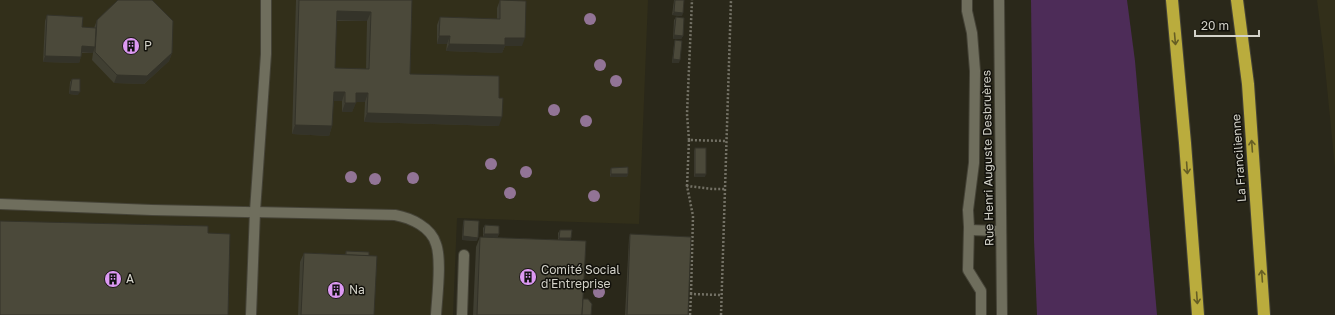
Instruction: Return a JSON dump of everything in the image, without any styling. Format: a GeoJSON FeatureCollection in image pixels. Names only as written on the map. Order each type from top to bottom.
{"type":"FeatureCollection","features":[{"type":"Feature","properties":{"kind":"highway"},"geometry":{"type":"LineString","coordinates":[[1172,0],[1185,142],[1198,315]]}},
{"type":"Feature","properties":{"kind":"highway","name":"La Francilienne"},"geometry":{"type":"LineString","coordinates":[[1237,0],[1248,84],[1264,315]]}},
{"type":"Feature","properties":{"kind":"lane"},"geometry":{"type":"LineString","coordinates":[[251,315],[255,211],[266,54],[266,0]]}},
{"type":"Feature","properties":{"kind":"lane"},"geometry":{"type":"LineString","coordinates":[[967,0],[967,11],[972,33],[975,71],[974,163],[968,210],[968,270],[981,291],[981,315]]}},
{"type":"Feature","properties":{"kind":"lane","name":"Rue Henri Auguste Desbruères"},"geometry":{"type":"LineString","coordinates":[[999,0],[1002,315]]}},
{"type":"Feature","properties":{"kind":"lane"},"geometry":{"type":"LineString","coordinates":[[0,204],[145,210],[395,215],[408,218],[430,233],[436,243],[439,258],[436,315]]}},
{"type":"Feature","properties":{"kind":"lane"},"geometry":{"type":"LineString","coordinates":[[969,230],[1001,231]]}},
{"type":"Feature","properties":{"kind":"lane"},"geometry":{"type":"LineString","coordinates":[[462,315],[464,255]]}},
{"type":"Feature","properties":{"kind":"path"},"geometry":{"type":"LineString","coordinates":[[690,315],[693,216],[687,186],[690,140],[687,114],[692,0]]}},
{"type":"Feature","properties":{"kind":"path"},"geometry":{"type":"LineString","coordinates":[[721,315],[731,0]]}},
{"type":"Feature","properties":{"kind":"path"},"geometry":{"type":"LineString","coordinates":[[690,140],[726,141]]}},
{"type":"Feature","properties":{"kind":"path"},"geometry":{"type":"LineString","coordinates":[[687,186],[725,189]]}},
{"type":"Feature","properties":{"kind":"path"},"geometry":{"type":"LineString","coordinates":[[691,294],[721,295]]}},
{"type":"Feature","properties":{"kind":"shaded area"},"geometry":{"type":"Polygon","coordinates":[[[0,0],[648,0],[639,224],[457,218],[453,315],[0,315],[0,0]]]}},
{"type":"Feature","properties":{"kind":"shaded area"},"geometry":{"type":"Polygon","coordinates":[[[1031,0],[1127,0],[1135,61],[1157,315],[1037,315],[1034,240],[1031,0]]]}},
{"type":"Feature","properties":{"kind":"shaded area"},"geometry":{"type":"Polygon","coordinates":[[[1317,0],[1335,0],[1335,168],[1323,47],[1317,0]]]}},
{"type":"Feature","properties":{"kind":"building","name":"P"},"geometry":{"type":"Polygon","coordinates":[[[118,0],[152,0],[173,21],[172,53],[147,76],[117,75],[95,52],[97,20],[118,0]]]}},
{"type":"Feature","properties":{"kind":"building"},"geometry":{"type":"Polygon","coordinates":[[[299,0],[412,0],[410,74],[499,76],[499,98],[503,98],[502,117],[367,113],[368,93],[356,93],[356,103],[345,103],[345,92],[334,92],[332,126],[295,125],[299,0]],[[337,11],[335,68],[369,69],[371,12],[337,11]]]}},
{"type":"Feature","properties":{"kind":"building"},"geometry":{"type":"Polygon","coordinates":[[[500,0],[526,1],[525,38],[505,38],[505,45],[449,44],[450,36],[439,36],[440,17],[500,19],[500,0]]]}},
{"type":"Feature","properties":{"kind":"building"},"geometry":{"type":"Polygon","coordinates":[[[675,0],[684,0],[683,13],[674,12],[675,0]]]}},
{"type":"Feature","properties":{"kind":"building"},"geometry":{"type":"Polygon","coordinates":[[[47,15],[83,17],[82,27],[96,28],[95,47],[82,46],[81,57],[45,56],[47,15]]]}},
{"type":"Feature","properties":{"kind":"building"},"geometry":{"type":"Polygon","coordinates":[[[676,17],[684,18],[683,36],[674,35],[676,17]]]}},
{"type":"Feature","properties":{"kind":"building"},"geometry":{"type":"Polygon","coordinates":[[[675,40],[682,41],[680,60],[673,59],[675,40]]]}},
{"type":"Feature","properties":{"kind":"building"},"geometry":{"type":"Polygon","coordinates":[[[72,79],[80,79],[80,92],[70,91],[72,79]]]}},
{"type":"Feature","properties":{"kind":"building"},"geometry":{"type":"Polygon","coordinates":[[[695,148],[706,148],[706,174],[695,174],[695,148]]]}},
{"type":"Feature","properties":{"kind":"building"},"geometry":{"type":"Polygon","coordinates":[[[628,167],[628,174],[611,174],[611,168],[628,167]]]}},
{"type":"Feature","properties":{"kind":"building"},"geometry":{"type":"Polygon","coordinates":[[[464,220],[479,221],[478,238],[463,236],[464,220]]]}},
{"type":"Feature","properties":{"kind":"building","name":"A"},"geometry":{"type":"Polygon","coordinates":[[[0,221],[208,226],[208,233],[230,234],[228,315],[0,315],[0,221]]]}},
{"type":"Feature","properties":{"kind":"building"},"geometry":{"type":"Polygon","coordinates":[[[485,225],[499,226],[499,234],[484,234],[485,225]]]}},
{"type":"Feature","properties":{"kind":"building"},"geometry":{"type":"Polygon","coordinates":[[[560,230],[572,230],[571,238],[559,238],[560,230]]]}},
{"type":"Feature","properties":{"kind":"building"},"geometry":{"type":"Polygon","coordinates":[[[630,234],[691,237],[688,315],[627,315],[630,234]]]}},
{"type":"Feature","properties":{"kind":"building","name":"Comité Social d'Entreprise"},"geometry":{"type":"Polygon","coordinates":[[[480,237],[586,241],[582,315],[477,315],[480,237]]]}},
{"type":"Feature","properties":{"kind":"building"},"geometry":{"type":"Polygon","coordinates":[[[346,251],[369,252],[369,256],[346,255],[346,251]]]}},
{"type":"Feature","properties":{"kind":"building","name":"Na"},"geometry":{"type":"Polygon","coordinates":[[[304,253],[377,256],[374,315],[301,315],[304,253]]]}},
{"type":"Feature","properties":{"kind":"building"},"geometry":{"type":"Polygon","coordinates":[[[583,299],[588,299],[592,304],[591,315],[582,315],[583,299]]]}},
{"type":"Feature","properties":{"kind":"place","name":"P"},"geometry":{"type":"Point","coordinates":[131,46]}},
{"type":"Feature","properties":{"kind":"place","name":"Comité Social d'Entreprise"},"geometry":{"type":"Point","coordinates":[528,277]}},
{"type":"Feature","properties":{"kind":"place","name":"A"},"geometry":{"type":"Point","coordinates":[113,279]}},
{"type":"Feature","properties":{"kind":"place","name":"Na"},"geometry":{"type":"Point","coordinates":[336,290]}}]}
